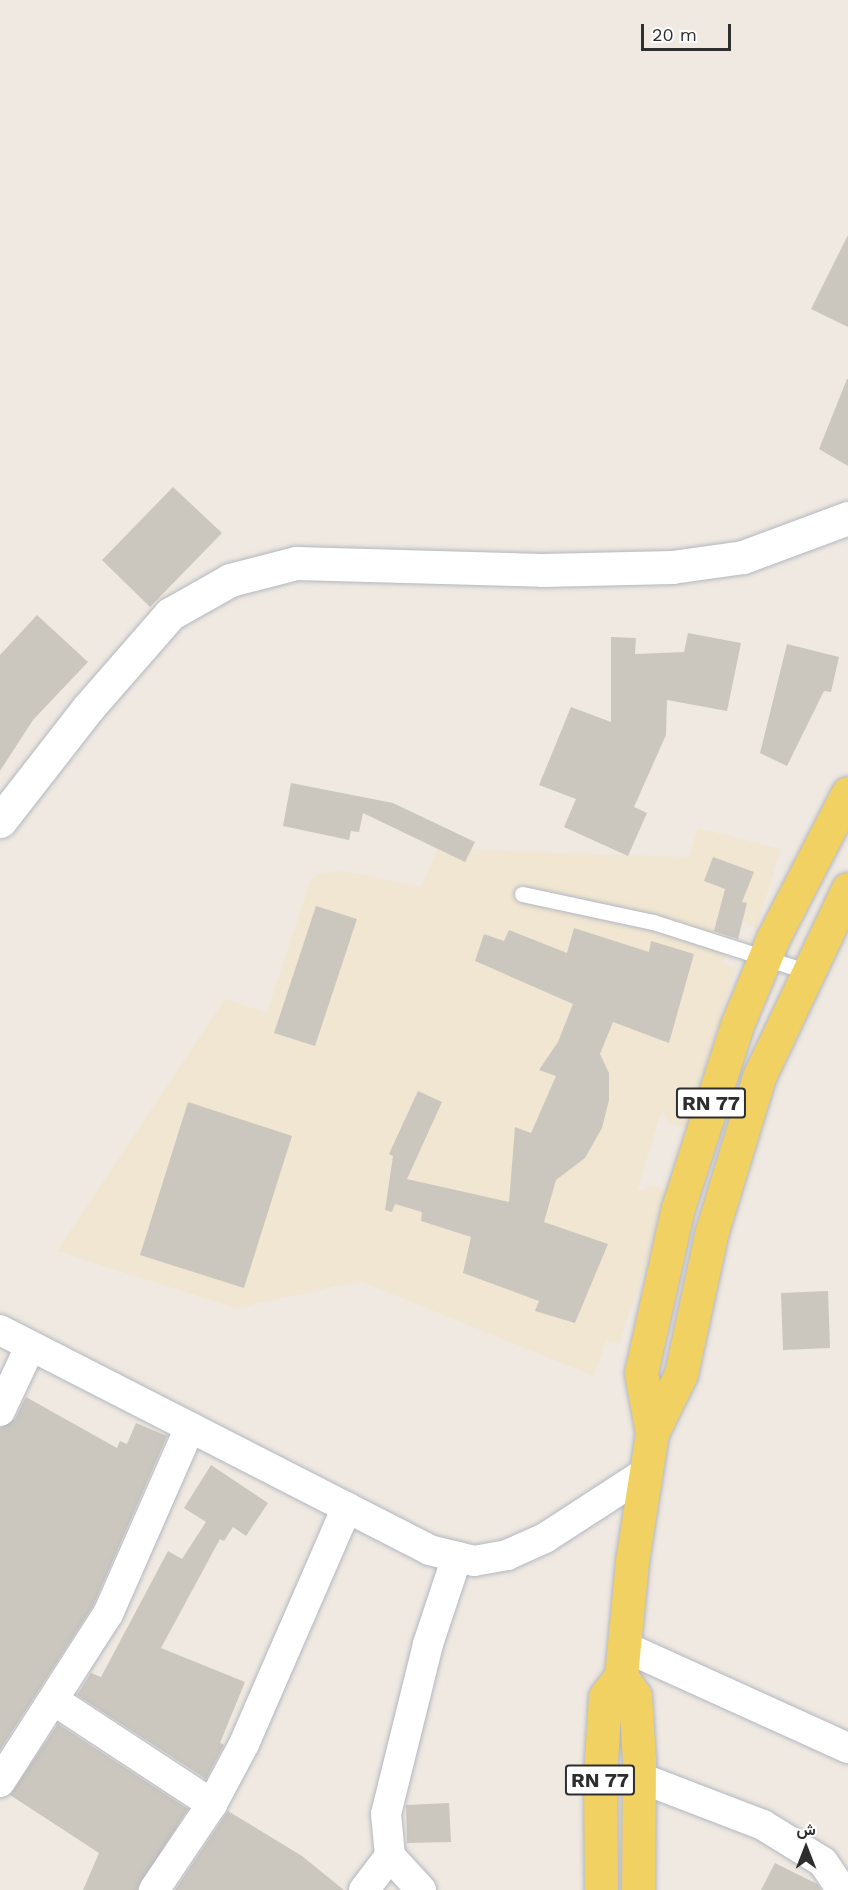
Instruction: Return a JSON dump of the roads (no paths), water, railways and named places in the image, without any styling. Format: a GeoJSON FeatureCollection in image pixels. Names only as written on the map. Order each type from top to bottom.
{"type":"FeatureCollection","features":[{"type":"Feature","properties":{"kind":"main road"},"geometry":{"type":"LineString","coordinates":[[0,821],[88,708],[171,614],[230,580],[296,563],[542,570],[672,567],[743,557],[848,518]]}},
{"type":"Feature","properties":{"kind":"main road","name":"RN 77"},"geometry":{"type":"LineString","coordinates":[[652,1434],[640,1373],[678,1208],[737,1025],[765,958],[848,793]]}},
{"type":"Feature","properties":{"kind":"main road","name":"RN 77"},"geometry":{"type":"LineString","coordinates":[[601,1890],[600,1775],[605,1696],[623,1661],[645,1473],[652,1434],[681,1374],[712,1231],[759,1077],[806,971],[848,889]]}},
{"type":"Feature","properties":{"kind":"main road"},"geometry":{"type":"LineString","coordinates":[[623,1661],[634,1696],[638,1777],[638,1890]]}},
{"type":"Feature","properties":{"kind":"street"},"geometry":{"type":"LineString","coordinates":[[0,1330],[429,1550],[474,1561],[517,1551],[545,1538],[645,1473]]}},
{"type":"Feature","properties":{"kind":"street"},"geometry":{"type":"LineString","coordinates":[[0,1411],[30,1347]]}},
{"type":"Feature","properties":{"kind":"street"},"geometry":{"type":"LineString","coordinates":[[0,1782],[55,1701],[108,1614],[190,1427]]}},
{"type":"Feature","properties":{"kind":"street"},"geometry":{"type":"LineString","coordinates":[[154,1890],[212,1804],[244,1744],[347,1507]]}},
{"type":"Feature","properties":{"kind":"street"},"geometry":{"type":"LineString","coordinates":[[421,1890],[390,1856],[386,1814],[428,1644],[457,1557]]}},
{"type":"Feature","properties":{"kind":"street"},"geometry":{"type":"LineString","coordinates":[[623,1661],[848,1748]]}},
{"type":"Feature","properties":{"kind":"street"},"geometry":{"type":"LineString","coordinates":[[55,1701],[212,1804]]}},
{"type":"Feature","properties":{"kind":"street"},"geometry":{"type":"LineString","coordinates":[[638,1777],[763,1825],[823,1862],[842,1890]]}},
{"type":"Feature","properties":{"kind":"street"},"geometry":{"type":"LineString","coordinates":[[364,1890],[390,1856]]}},
{"type":"Feature","properties":{"kind":"lane"},"geometry":{"type":"LineString","coordinates":[[522,894],[652,922],[806,971]]}}]}
